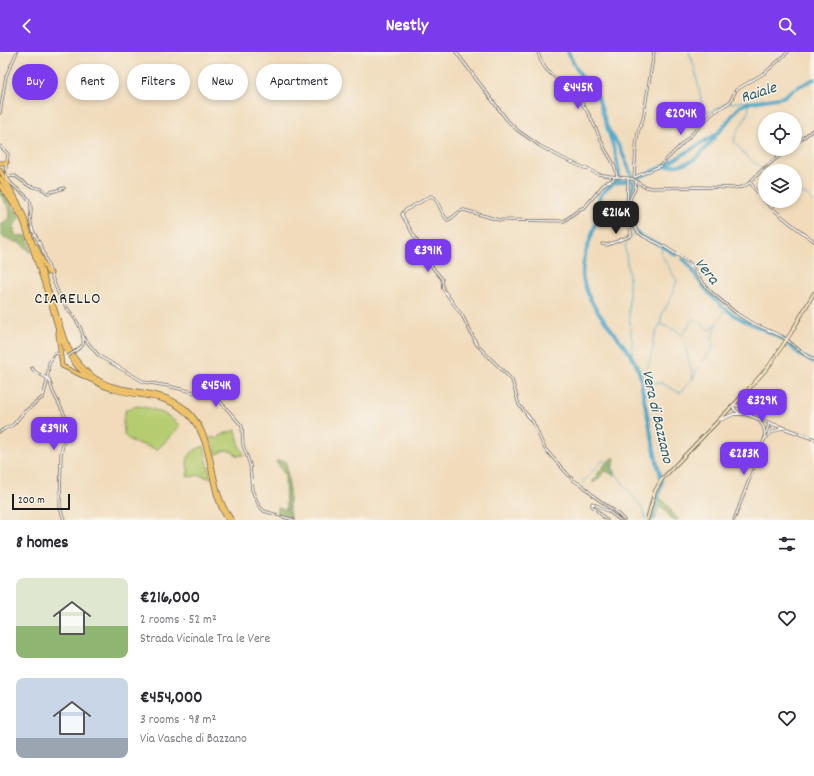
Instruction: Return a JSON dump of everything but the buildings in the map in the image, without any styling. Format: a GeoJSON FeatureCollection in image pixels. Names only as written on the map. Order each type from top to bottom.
{"type":"FeatureCollection","features":[{"type":"Feature","properties":{"kind":"highway"},"geometry":{"type":"LineString","coordinates":[[0,163],[4,164],[7,162]]}},
{"type":"Feature","properties":{"kind":"highway"},"geometry":{"type":"LineString","coordinates":[[0,170],[21,209],[65,340],[73,357],[87,372],[106,384],[164,397],[176,402],[192,416],[200,426],[205,436],[209,447],[217,490],[222,503],[232,520]]}},
{"type":"Feature","properties":{"kind":"highway"},"geometry":{"type":"LineString","coordinates":[[0,178],[14,200],[23,219],[65,348],[73,361],[87,376],[103,385]]}},
{"type":"Feature","properties":{"kind":"highway"},"geometry":{"type":"LineString","coordinates":[[0,184],[23,219]]}},
{"type":"Feature","properties":{"kind":"highway"},"geometry":{"type":"LineString","coordinates":[[13,193],[14,186]]}},
{"type":"Feature","properties":{"kind":"highway"},"geometry":{"type":"LineString","coordinates":[[33,243],[38,250],[48,273],[51,273]]}},
{"type":"Feature","properties":{"kind":"highway"},"geometry":{"type":"LineString","coordinates":[[57,326],[61,362],[63,367],[120,391],[163,399],[174,404],[190,417],[202,436],[206,447],[219,505],[228,520]]}},
{"type":"Feature","properties":{"kind":"highway"},"geometry":{"type":"LineString","coordinates":[[56,353],[60,347]]}},
{"type":"Feature","properties":{"kind":"highway"},"geometry":{"type":"LineString","coordinates":[[61,362],[66,357]]}},
{"type":"Feature","properties":{"kind":"main road"},"geometry":{"type":"LineString","coordinates":[[647,520],[654,494],[662,479],[771,364],[814,293]]}},
{"type":"Feature","properties":{"kind":"street"},"geometry":{"type":"LineString","coordinates":[[0,113],[6,76],[17,52]]}},
{"type":"Feature","properties":{"kind":"street"},"geometry":{"type":"LineString","coordinates":[[456,52],[507,120],[517,130],[540,146],[562,158],[598,174],[628,180],[660,166],[713,113],[730,102],[736,90],[766,72],[788,52]]}},
{"type":"Feature","properties":{"kind":"street"},"geometry":{"type":"LineString","coordinates":[[538,52],[541,62],[548,73],[571,91],[592,118],[605,149],[614,163],[617,177]]}},
{"type":"Feature","properties":{"kind":"street"},"geometry":{"type":"LineString","coordinates":[[633,178],[638,132],[644,116],[654,52]]}},
{"type":"Feature","properties":{"kind":"street"},"geometry":{"type":"LineString","coordinates":[[802,138],[814,129]]}},
{"type":"Feature","properties":{"kind":"street"},"geometry":{"type":"LineString","coordinates":[[0,146],[8,153],[5,172],[6,177],[29,201],[31,209],[31,224],[35,236],[42,248],[61,298],[75,319],[83,337],[99,356],[144,382],[168,386],[218,399],[225,410],[242,426],[243,446],[250,465],[252,490],[258,506],[264,511],[294,520]]}},
{"type":"Feature","properties":{"kind":"street"},"geometry":{"type":"LineString","coordinates":[[633,178],[646,187],[742,187],[750,182],[779,156]]}},
{"type":"Feature","properties":{"kind":"street"},"geometry":{"type":"LineString","coordinates":[[6,177],[15,176],[29,186],[42,189],[48,193],[64,188]]}},
{"type":"Feature","properties":{"kind":"street"},"geometry":{"type":"LineString","coordinates":[[617,177],[605,183],[586,207],[580,209],[564,221],[499,220],[464,210],[448,220],[435,199],[431,196],[404,211],[402,215],[433,268],[442,279],[443,289],[463,317],[477,345],[512,380],[519,405],[532,422],[545,449],[573,481],[582,486],[624,520]]}},
{"type":"Feature","properties":{"kind":"street"},"geometry":{"type":"LineString","coordinates":[[602,244],[605,245],[628,238],[631,234],[627,217],[628,180]]}},
{"type":"Feature","properties":{"kind":"street"},"geometry":{"type":"LineString","coordinates":[[635,180],[635,188],[630,199],[630,205],[632,222],[638,232],[690,263],[710,292],[736,313],[786,341],[814,360]]}},
{"type":"Feature","properties":{"kind":"street"},"geometry":{"type":"LineString","coordinates":[[750,182],[768,204],[814,241]]}},
{"type":"Feature","properties":{"kind":"street"},"geometry":{"type":"LineString","coordinates":[[0,432],[13,425],[24,413],[43,397],[48,378],[49,363],[56,353],[66,357],[83,346],[83,337]]}},
{"type":"Feature","properties":{"kind":"street"},"geometry":{"type":"LineString","coordinates":[[32,368],[34,372],[48,378],[66,418],[66,429],[61,454],[60,508],[64,520]]}},
{"type":"Feature","properties":{"kind":"street"},"geometry":{"type":"LineString","coordinates":[[746,392],[744,404],[746,410]]}},
{"type":"Feature","properties":{"kind":"street"},"geometry":{"type":"LineString","coordinates":[[733,405],[741,406],[754,416],[764,427],[766,437]]}},
{"type":"Feature","properties":{"kind":"street"},"geometry":{"type":"LineString","coordinates":[[733,405],[735,410],[743,414]]}},
{"type":"Feature","properties":{"kind":"street"},"geometry":{"type":"LineString","coordinates":[[717,421],[730,415],[743,414],[754,416],[814,439]]}},
{"type":"Feature","properties":{"kind":"street"},"geometry":{"type":"LineString","coordinates":[[735,520],[735,516],[764,440],[772,425],[771,423]]}},
{"type":"Feature","properties":{"kind":"street"},"geometry":{"type":"LineString","coordinates":[[766,437],[776,430],[785,428]]}},
{"type":"Feature","properties":{"kind":"street"},"geometry":{"type":"LineString","coordinates":[[607,520],[592,506],[592,503],[608,511],[620,520]]}},
{"type":"Feature","properties":{"kind":"green space"},"geometry":{"type":"Polygon","coordinates":[[[0,187],[21,218],[14,225],[14,232],[18,236],[27,236],[32,253],[20,243],[5,239],[1,235],[1,225],[10,217],[10,210],[0,194],[0,187]]]}},
{"type":"Feature","properties":{"kind":"green space"},"geometry":{"type":"Polygon","coordinates":[[[138,406],[161,412],[180,426],[157,450],[135,443],[124,435],[123,421],[126,409],[138,406]]]}},
{"type":"Feature","properties":{"kind":"green space"},"geometry":{"type":"Polygon","coordinates":[[[236,430],[240,447],[244,455],[237,456],[229,450],[222,451],[217,455],[214,446],[209,441],[210,438],[213,437],[216,439],[223,434],[236,430]]]}},
{"type":"Feature","properties":{"kind":"green space"},"geometry":{"type":"Polygon","coordinates":[[[204,446],[211,479],[200,475],[191,477],[187,476],[188,457],[195,450],[204,446]]]}},
{"type":"Feature","properties":{"kind":"green space"},"geometry":{"type":"Polygon","coordinates":[[[614,457],[615,459],[612,468],[615,476],[606,471],[593,483],[595,477],[601,469],[614,457]]]}},
{"type":"Feature","properties":{"kind":"green space"},"geometry":{"type":"Polygon","coordinates":[[[276,461],[286,461],[289,486],[289,512],[291,518],[278,514],[278,507],[286,510],[285,475],[276,461]]]}},
{"type":"Feature","properties":{"kind":"green space"},"geometry":{"type":"Polygon","coordinates":[[[654,497],[662,500],[679,520],[672,520],[665,509],[658,507],[655,520],[648,520],[654,497]]]}},
{"type":"Feature","properties":{"kind":"waterway","name":"Vera"},"geometry":{"type":"LineString","coordinates":[[568,52],[585,82],[598,97],[607,127],[620,148],[632,176]]}},
{"type":"Feature","properties":{"kind":"waterway"},"geometry":{"type":"LineString","coordinates":[[689,52],[695,69],[701,100],[706,112],[710,112],[727,103]]}},
{"type":"Feature","properties":{"kind":"waterway","name":"Raiale"},"geometry":{"type":"LineString","coordinates":[[638,178],[664,166],[715,135],[722,129],[741,106],[748,103],[783,97],[794,89],[814,79]]}},
{"type":"Feature","properties":{"kind":"waterway"},"geometry":{"type":"LineString","coordinates":[[730,103],[749,101]]}},
{"type":"Feature","properties":{"kind":"waterway"},"geometry":{"type":"LineString","coordinates":[[749,104],[749,109],[745,119],[737,131],[734,141],[744,154],[758,166]]}},
{"type":"Feature","properties":{"kind":"waterway","name":"Vera di Bazzano"},"geometry":{"type":"LineString","coordinates":[[607,127],[617,159],[619,177],[616,182],[604,191],[599,198],[597,217],[583,262],[583,278],[595,308],[634,360],[640,374],[657,463],[662,481],[652,520]]}},
{"type":"Feature","properties":{"kind":"waterway","name":"Raiale"},"geometry":{"type":"LineString","coordinates":[[665,166],[674,166],[689,162],[699,155],[715,137]]}},
{"type":"Feature","properties":{"kind":"waterway","name":"Raiale"},"geometry":{"type":"LineString","coordinates":[[616,183],[630,180]]}},
{"type":"Feature","properties":{"kind":"waterway","name":"Vera"},"geometry":{"type":"LineString","coordinates":[[633,181],[629,202],[629,216],[632,227],[639,235],[661,245],[676,255]]}},
{"type":"Feature","properties":{"kind":"waterway"},"geometry":{"type":"LineString","coordinates":[[802,194],[806,195],[814,202]]}},
{"type":"Feature","properties":{"kind":"waterway"},"geometry":{"type":"LineString","coordinates":[[632,358],[629,314],[629,278],[625,247],[627,241],[636,232]]}},
{"type":"Feature","properties":{"kind":"waterway"},"geometry":{"type":"LineString","coordinates":[[640,376],[648,368],[654,344],[652,342],[660,324],[662,314],[670,300],[677,281],[662,256],[661,247]]}},
{"type":"Feature","properties":{"kind":"waterway","name":"Vera"},"geometry":{"type":"LineString","coordinates":[[683,259],[690,266],[705,289],[727,310],[748,323],[784,340]]}},
{"type":"Feature","properties":{"kind":"waterway"},"geometry":{"type":"LineString","coordinates":[[660,324],[677,331],[682,335],[694,318],[711,330],[724,313],[722,310]]}},
{"type":"Feature","properties":{"kind":"waterway"},"geometry":{"type":"LineString","coordinates":[[693,379],[696,371],[711,351],[713,345],[712,337],[717,324]]}},
{"type":"Feature","properties":{"kind":"waterway"},"geometry":{"type":"LineString","coordinates":[[644,398],[656,382],[664,384],[680,393],[693,378],[682,335]]}},
{"type":"Feature","properties":{"kind":"waterway","name":"Vera"},"geometry":{"type":"LineString","coordinates":[[787,343],[801,356],[814,362]]}},
{"type":"Feature","properties":{"kind":"waterway"},"geometry":{"type":"LineString","coordinates":[[582,483],[603,460],[609,465],[642,508],[646,520]]}},
{"type":"Feature","properties":{"kind":"district","name":"CIARELLO"},"geometry":{"type":"Point","coordinates":[68,297]}}]}
